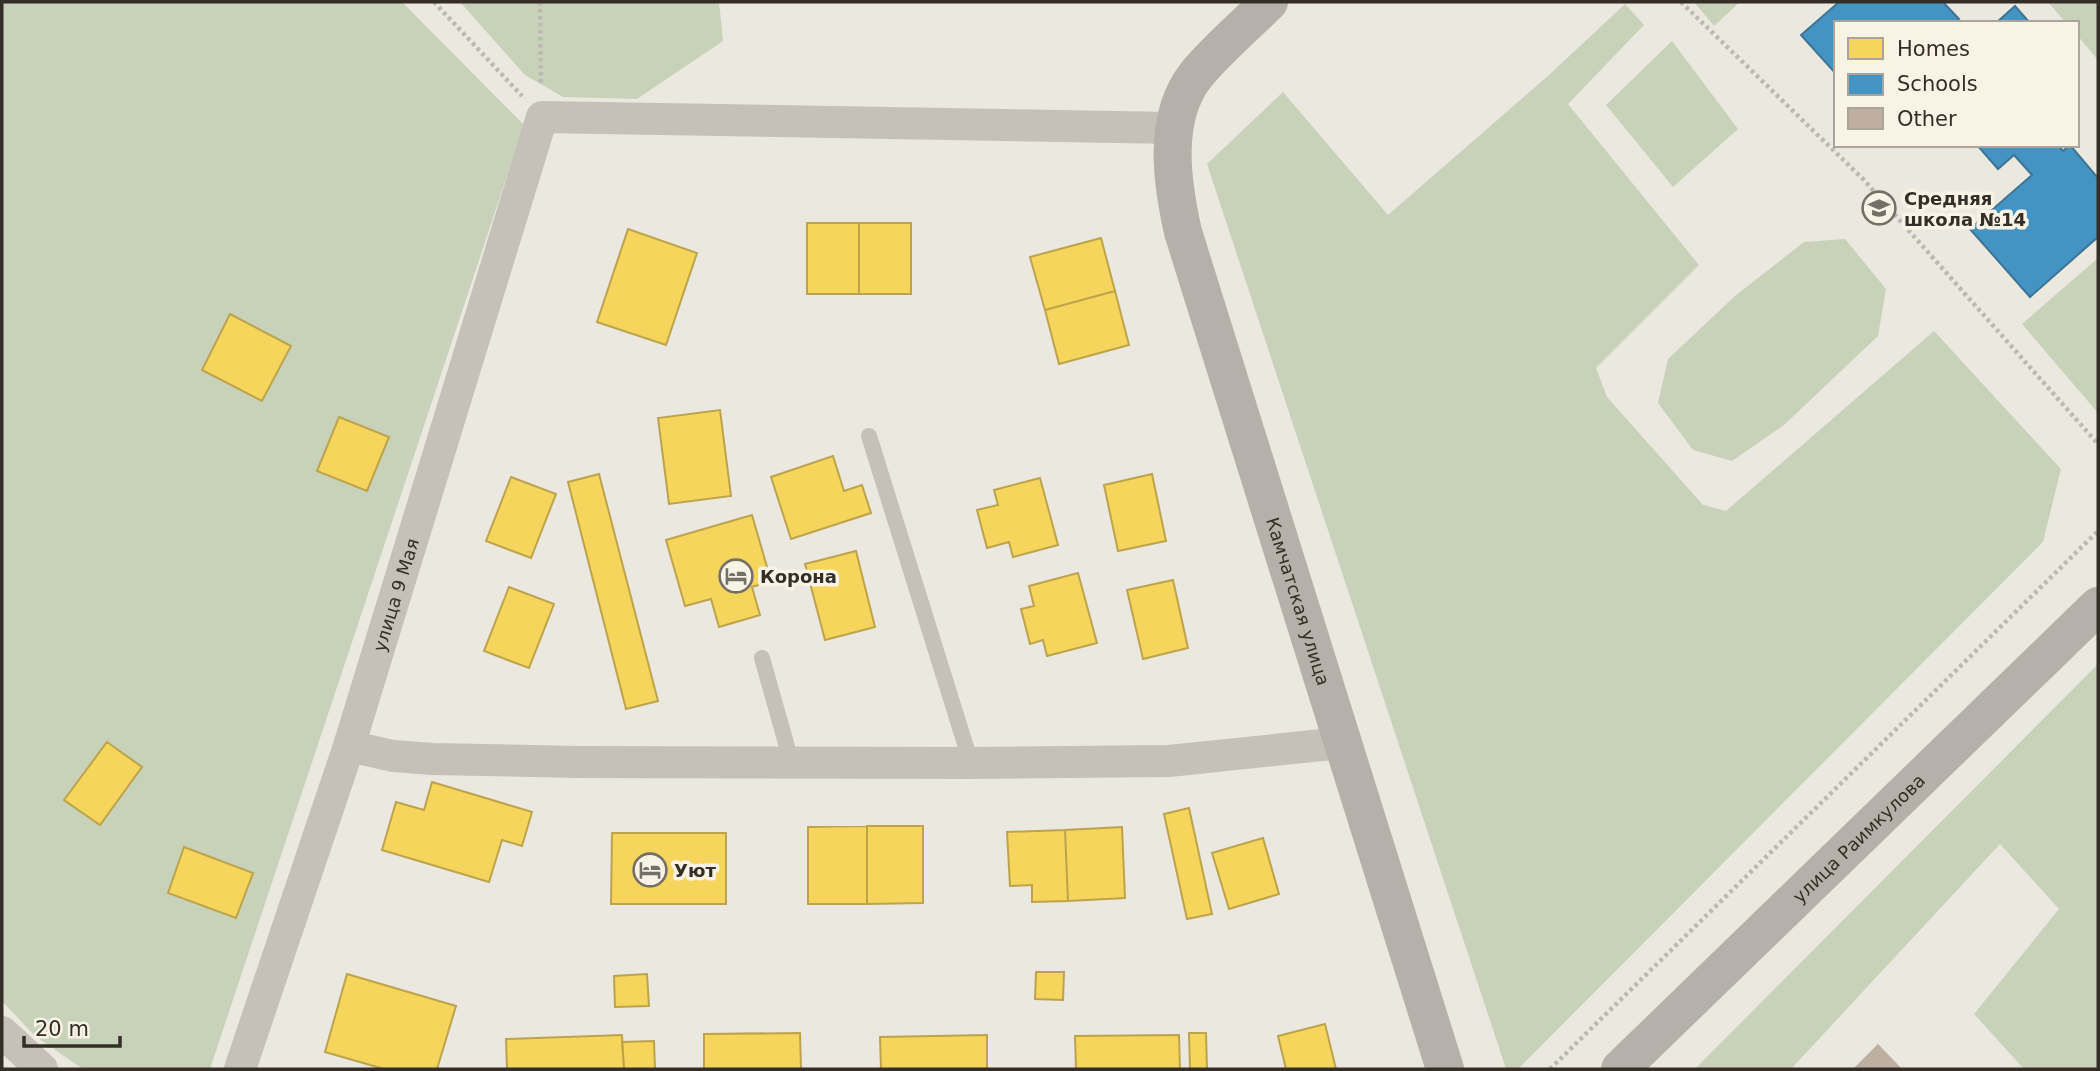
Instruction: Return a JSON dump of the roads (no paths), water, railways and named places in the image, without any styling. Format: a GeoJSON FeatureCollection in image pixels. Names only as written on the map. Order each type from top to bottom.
{"type":"FeatureCollection","features":[{"type":"Feature","properties":{"kind":"street","name":"Камчатская улица"},"geometry":{"type":"LineString","coordinates":[[1269,2],[1195,75],[1182,100],[1174,128],[1175,196],[1183,232],[1341,743],[1445,1069]]}},
{"type":"Feature","properties":{"kind":"street","name":"улица 9 Мая"},"geometry":{"type":"LineString","coordinates":[[240,1069],[349,746],[542,117],[1174,128]]}},
{"type":"Feature","properties":{"kind":"street","name":"улица Раимкулова"},"geometry":{"type":"LineString","coordinates":[[1620,1069],[2098,606]]}},
{"type":"Feature","properties":{"kind":"street"},"geometry":{"type":"LineString","coordinates":[[349,746],[393,757],[433,759],[971,763],[1169,761],[1341,743]]}},
{"type":"Feature","properties":{"kind":"street"},"geometry":{"type":"LineString","coordinates":[[2,1032],[42,1069]]}},
{"type":"Feature","properties":{"kind":"lane"},"geometry":{"type":"LineString","coordinates":[[869,436],[971,763]]}},
{"type":"Feature","properties":{"kind":"lane"},"geometry":{"type":"LineString","coordinates":[[762,658],[791,761]]}},
{"type":"Feature","properties":{"kind":"place","name":"Средняя школа №14"},"geometry":{"type":"Point","coordinates":[1879,208]}},
{"type":"Feature","properties":{"kind":"place","name":"Корона"},"geometry":{"type":"Point","coordinates":[736,576]}},
{"type":"Feature","properties":{"kind":"place","name":"Уют"},"geometry":{"type":"Point","coordinates":[650,870]}}]}
